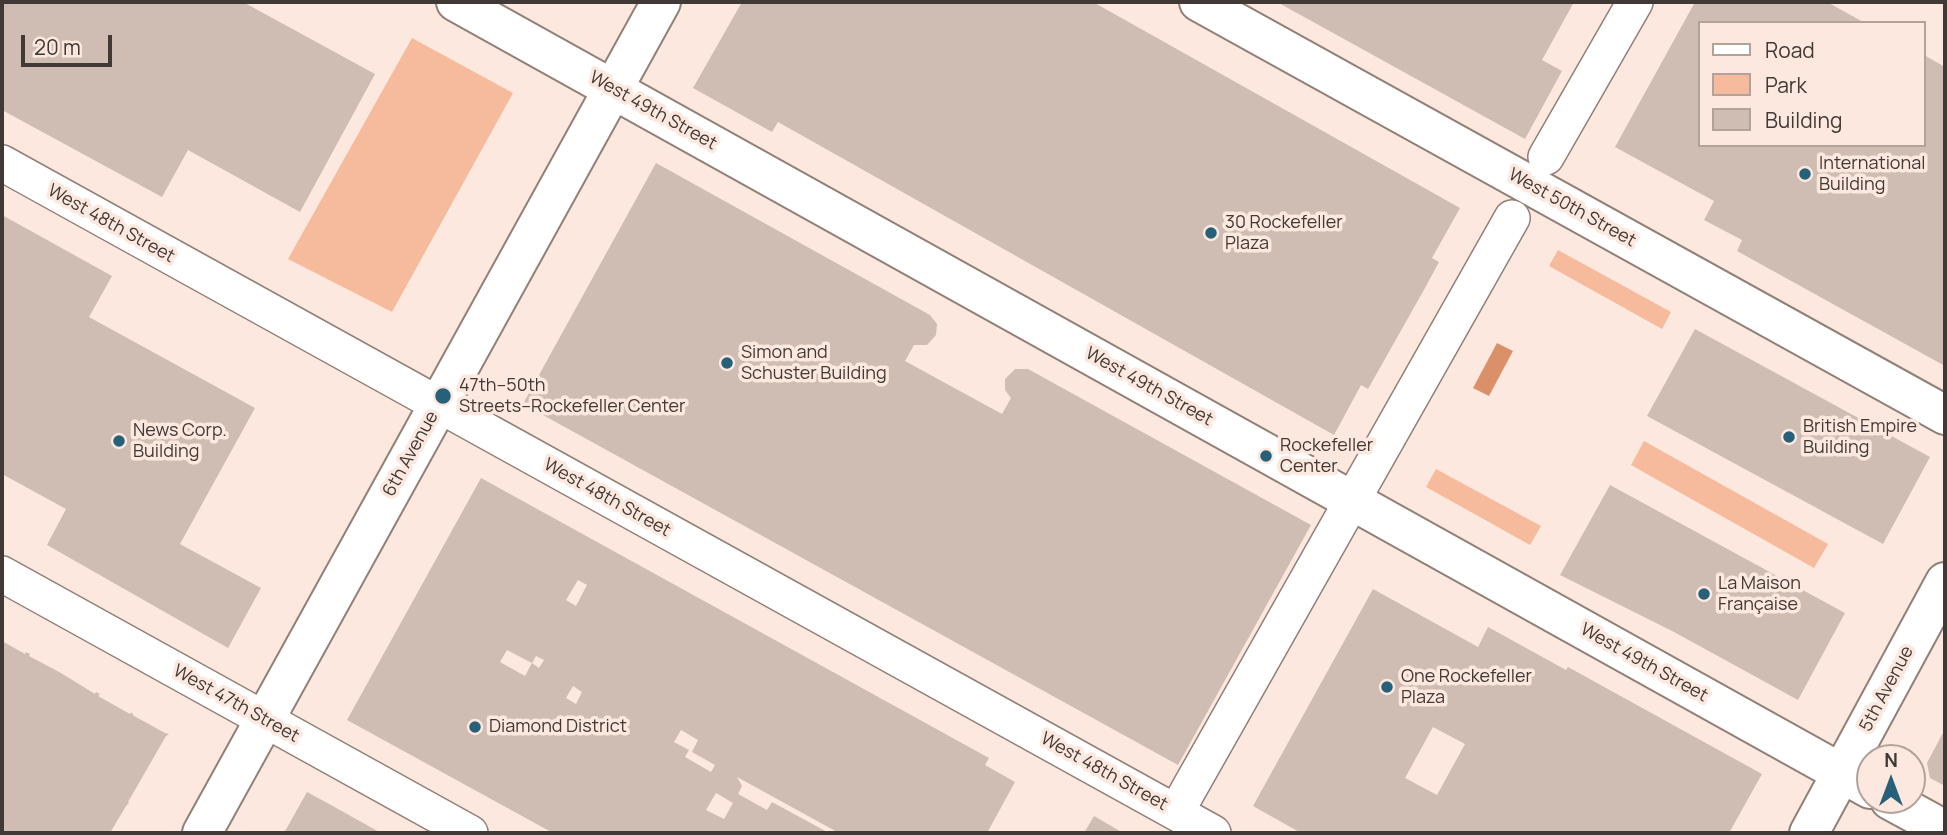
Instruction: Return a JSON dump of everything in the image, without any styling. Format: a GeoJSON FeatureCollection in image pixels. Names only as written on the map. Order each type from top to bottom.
{"type":"FeatureCollection","features":[{"type":"Feature","properties":{"kind":"main road","name":"West 49th Street"},"geometry":{"type":"LineString","coordinates":[[456,2],[1856,781]]}},
{"type":"Feature","properties":{"kind":"main road","name":"6th Avenue"},"geometry":{"type":"LineString","coordinates":[[202,833],[662,2]]}},
{"type":"Feature","properties":{"kind":"main road","name":"West 50th Street"},"geometry":{"type":"LineString","coordinates":[[1199,2],[1945,415]]}},
{"type":"Feature","properties":{"kind":"main road","name":"5th Avenue"},"geometry":{"type":"LineString","coordinates":[[1873,744],[1945,582]]}},
{"type":"Feature","properties":{"kind":"main road","name":"5th Avenue"},"geometry":{"type":"LineString","coordinates":[[1809,833],[1856,781]]}},
{"type":"Feature","properties":{"kind":"main road"},"geometry":{"type":"LineString","coordinates":[[1916,814],[1945,830]]}},
{"type":"Feature","properties":{"kind":"street"},"geometry":{"type":"LineString","coordinates":[[1546,157],[1635,2]]}},
{"type":"Feature","properties":{"kind":"street","name":"West 48th Street"},"geometry":{"type":"LineString","coordinates":[[2,163],[1213,833]]}},
{"type":"Feature","properties":{"kind":"street"},"geometry":{"type":"LineString","coordinates":[[1176,813],[1512,218]]}},
{"type":"Feature","properties":{"kind":"street","name":"West 47th Street"},"geometry":{"type":"LineString","coordinates":[[2,574],[470,833]]}},
{"type":"Feature","properties":{"kind":"green space"},"geometry":{"type":"Polygon","coordinates":[[[412,38],[513,93],[392,312],[288,259],[412,38]]]}},
{"type":"Feature","properties":{"kind":"green space"},"geometry":{"type":"Polygon","coordinates":[[[1558,250],[1671,312],[1662,329],[1549,266],[1558,250]]]}},
{"type":"Feature","properties":{"kind":"green space"},"geometry":{"type":"Polygon","coordinates":[[[1644,441],[1828,544],[1814,568],[1631,465],[1644,441]]]}},
{"type":"Feature","properties":{"kind":"green space"},"geometry":{"type":"Polygon","coordinates":[[[1436,469],[1541,526],[1530,545],[1426,487],[1436,469]]]}},
{"type":"Feature","properties":{"kind":"shaded area"},"geometry":{"type":"Polygon","coordinates":[[[1497,343],[1513,351],[1489,396],[1473,388],[1497,343]]]}},
{"type":"Feature","properties":{"kind":"building"},"geometry":{"type":"Polygon","coordinates":[[[2,2],[243,2],[375,74],[300,212],[188,150],[162,197],[2,110],[2,2]]]}},
{"type":"Feature","properties":{"kind":"building","name":"30 Rockefeller Plaza"},"geometry":{"type":"Polygon","coordinates":[[[742,2],[1093,2],[1460,208],[1432,258],[1439,262],[1425,288],[1368,389],[1361,385],[1334,435],[778,122],[772,132],[693,88],[742,2]]]}},
{"type":"Feature","properties":{"kind":"building"},"geometry":{"type":"Polygon","coordinates":[[[1277,2],[1574,2],[1542,60],[1562,71],[1525,139],[1277,2]]]}},
{"type":"Feature","properties":{"kind":"building","name":"International Building"},"geometry":{"type":"Polygon","coordinates":[[[1695,2],[1827,2],[1861,21],[1699,21],[1699,147],[1926,147],[1926,56],[1945,67],[1945,366],[1737,251],[1742,240],[1704,220],[1714,201],[1615,147],[1695,2]]]}},
{"type":"Feature","properties":{"kind":"building"},"geometry":{"type":"Polygon","coordinates":[[[656,163],[930,315],[937,324],[936,335],[927,345],[914,345],[905,361],[1002,414],[1011,398],[1005,390],[1005,379],[1015,369],[1028,369],[1311,525],[1178,765],[523,404],[656,163]]]}},
{"type":"Feature","properties":{"kind":"building","name":"News Corp. Building"},"geometry":{"type":"Polygon","coordinates":[[[2,215],[112,276],[89,317],[255,408],[180,544],[261,588],[228,648],[47,545],[66,509],[2,474],[2,215]]]}},
{"type":"Feature","properties":{"kind":"building","name":"British Empire Building"},"geometry":{"type":"Polygon","coordinates":[[[1695,329],[1930,457],[1883,544],[1647,416],[1695,329]]]}},
{"type":"Feature","properties":{"kind":"building"},"geometry":{"type":"Polygon","coordinates":[[[481,478],[989,758],[985,765],[1015,782],[987,833],[839,833],[737,777],[742,786],[738,794],[767,810],[772,802],[829,833],[553,833],[347,720],[481,478]],[[578,580],[566,600],[576,606],[587,585],[578,580]],[[507,650],[500,662],[525,676],[532,663],[507,650]],[[536,656],[532,663],[539,668],[544,660],[536,656]],[[573,686],[566,698],[576,704],[582,692],[573,686]],[[681,730],[674,742],[689,750],[685,757],[711,772],[715,765],[692,752],[698,740],[681,730]],[[716,793],[706,810],[724,819],[733,803],[716,793]]]}},
{"type":"Feature","properties":{"kind":"building","name":"La Maison Française"},"geometry":{"type":"Polygon","coordinates":[[[1610,485],[1845,613],[1798,700],[1674,632],[1560,575],[1610,485]]]}},
{"type":"Feature","properties":{"kind":"building"},"geometry":{"type":"Polygon","coordinates":[[[1373,589],[1478,647],[1488,627],[1566,670],[1568,667],[1762,774],[1729,833],[1301,833],[1253,806],[1373,589]],[[1433,727],[1405,778],[1437,795],[1465,744],[1433,727]]]}},
{"type":"Feature","properties":{"kind":"building"},"geometry":{"type":"Polygon","coordinates":[[[2,641],[25,654],[30,654],[29,656],[95,694],[100,694],[98,696],[169,734],[110,833],[2,833],[2,641]]]}},
{"type":"Feature","properties":{"kind":"building"},"geometry":{"type":"Polygon","coordinates":[[[1945,729],[1945,786],[1930,778],[1927,763],[1945,729]]]}},
{"type":"Feature","properties":{"kind":"building"},"geometry":{"type":"Polygon","coordinates":[[[307,792],[331,805],[381,833],[284,833],[307,792]]]}},
{"type":"Feature","properties":{"kind":"building"},"geometry":{"type":"Polygon","coordinates":[[[1094,816],[1118,830],[1124,833],[1084,833],[1094,816]]]}},
{"type":"Feature","properties":{"kind":"place","name":"International Building"},"geometry":{"type":"Point","coordinates":[1805,174]}},
{"type":"Feature","properties":{"kind":"place","name":"30 Rockefeller Plaza"},"geometry":{"type":"Point","coordinates":[1211,233]}},
{"type":"Feature","properties":{"kind":"place","name":"Simon and Schuster Building"},"geometry":{"type":"Point","coordinates":[727,363]}},
{"type":"Feature","properties":{"kind":"place","name":"47th–50th Streets–Rockefeller Center"},"geometry":{"type":"Point","coordinates":[443,396]}},
{"type":"Feature","properties":{"kind":"place","name":"British Empire Building"},"geometry":{"type":"Point","coordinates":[1789,437]}},
{"type":"Feature","properties":{"kind":"place","name":"News Corp. Building"},"geometry":{"type":"Point","coordinates":[119,441]}},
{"type":"Feature","properties":{"kind":"place","name":"Rockefeller Center"},"geometry":{"type":"Point","coordinates":[1266,456]}},
{"type":"Feature","properties":{"kind":"place","name":"La Maison Française"},"geometry":{"type":"Point","coordinates":[1704,594]}},
{"type":"Feature","properties":{"kind":"place","name":"One Rockefeller Plaza"},"geometry":{"type":"Point","coordinates":[1387,687]}},
{"type":"Feature","properties":{"kind":"place","name":"Diamond District"},"geometry":{"type":"Point","coordinates":[475,727]}}]}
